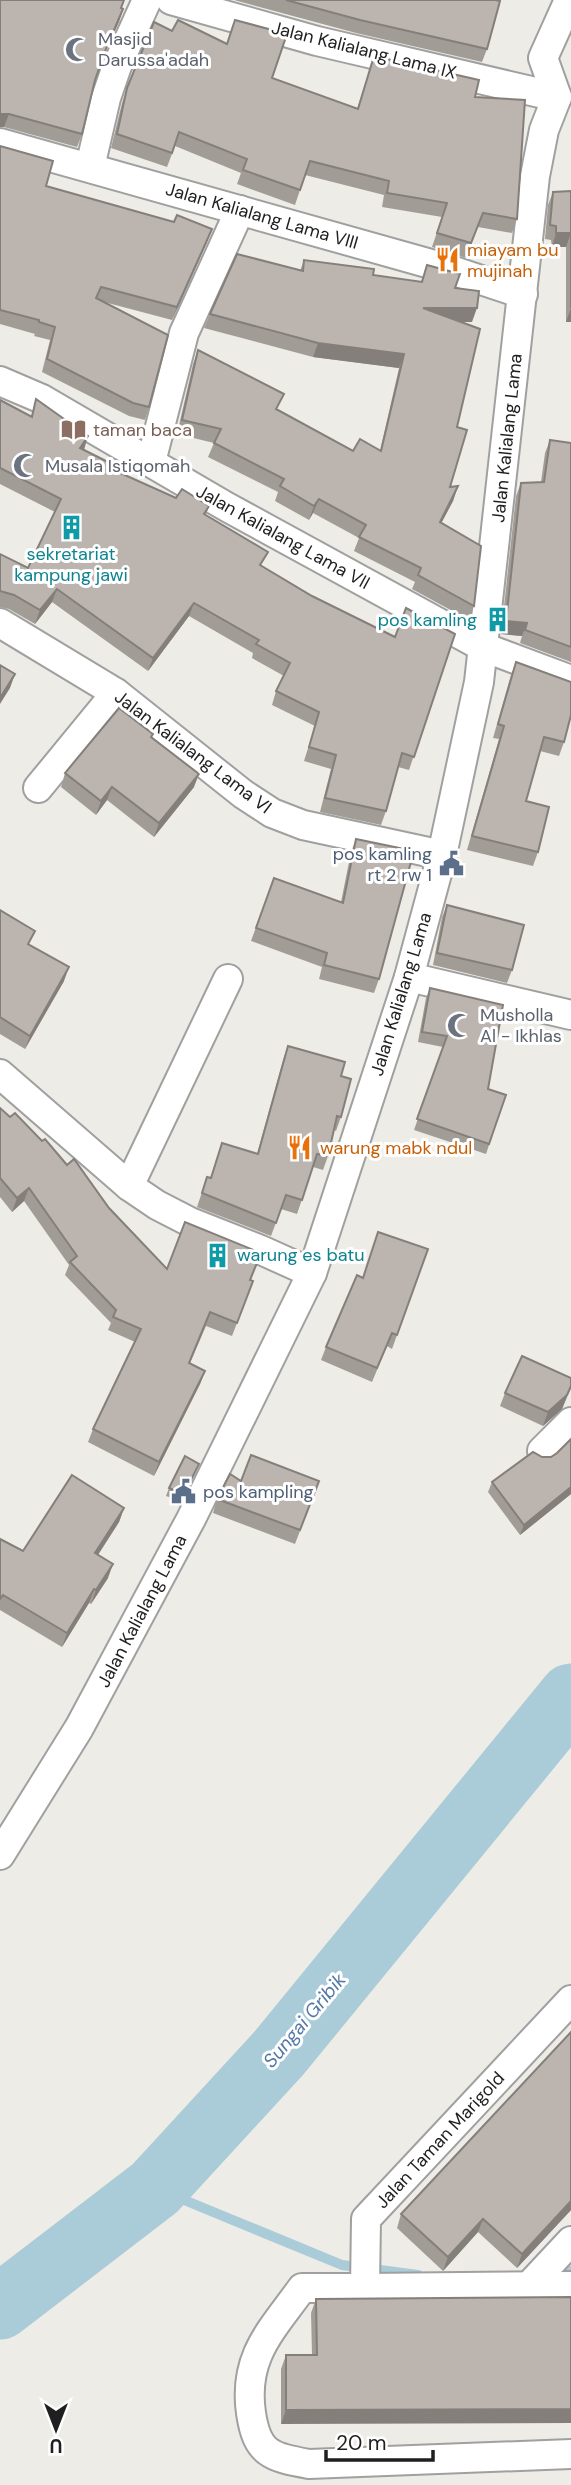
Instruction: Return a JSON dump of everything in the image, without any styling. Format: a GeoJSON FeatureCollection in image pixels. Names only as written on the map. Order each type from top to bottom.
{"type":"FeatureCollection","features":[{"type":"Feature","properties":{"kind":"street"},"geometry":{"type":"LineString","coordinates":[[90,167],[106,98],[117,66],[147,0]]}},
{"type":"Feature","properties":{"kind":"street","name":"Jalan Kalialang Lama IX"},"geometry":{"type":"LineString","coordinates":[[171,0],[317,41],[557,97]]}},
{"type":"Feature","properties":{"kind":"street"},"geometry":{"type":"LineString","coordinates":[[557,97],[543,58],[569,0]]}},
{"type":"Feature","properties":{"kind":"street","name":"Jalan Kalialang Lama"},"geometry":{"type":"LineString","coordinates":[[0,1855],[79,1728],[191,1519],[312,1273],[409,977],[442,855],[479,682],[535,176],[544,130],[557,97]]}},
{"type":"Feature","properties":{"kind":"street","name":"Jalan Kalialang Lama VIII"},"geometry":{"type":"LineString","coordinates":[[0,143],[445,268],[523,294]]}},
{"type":"Feature","properties":{"kind":"street"},"geometry":{"type":"LineString","coordinates":[[151,462],[184,332],[240,210]]}},
{"type":"Feature","properties":{"kind":"street","name":"Jalan Kalialang Lama VII"},"geometry":{"type":"LineString","coordinates":[[0,381],[42,399],[227,507],[483,647],[571,680]]}},
{"type":"Feature","properties":{"kind":"street","name":"Jalan Kalialang Lama VI"},"geometry":{"type":"LineString","coordinates":[[0,622],[116,693],[243,794],[272,813],[303,825],[442,855]]}},
{"type":"Feature","properties":{"kind":"street"},"geometry":{"type":"LineString","coordinates":[[38,788],[116,693]]}},
{"type":"Feature","properties":{"kind":"street"},"geometry":{"type":"LineString","coordinates":[[409,977],[571,1015]]}},
{"type":"Feature","properties":{"kind":"street"},"geometry":{"type":"LineString","coordinates":[[129,1186],[228,979]]}},
{"type":"Feature","properties":{"kind":"street"},"geometry":{"type":"LineString","coordinates":[[0,1074],[129,1186],[157,1205],[190,1222],[312,1273]]}},
{"type":"Feature","properties":{"kind":"street"},"geometry":{"type":"LineString","coordinates":[[541,1451],[571,1422]]}},
{"type":"Feature","properties":{"kind":"street","name":"Jalan Taman Marigold"},"geometry":{"type":"LineString","coordinates":[[364,2284],[366,2219],[571,2000]]}},
{"type":"Feature","properties":{"kind":"street"},"geometry":{"type":"LineString","coordinates":[[538,2277],[571,2241]]}},
{"type":"Feature","properties":{"kind":"street"},"geometry":{"type":"LineString","coordinates":[[571,2286],[538,2277],[302,2288],[265,2339],[251,2367],[248,2392],[254,2434],[263,2448],[308,2474],[571,2454]]}},
{"type":"Feature","properties":{"kind":"building"},"geometry":{"type":"Polygon","coordinates":[[[0,0],[124,0],[123,9],[95,80],[82,134],[9,114],[0,114],[0,0]]]}},
{"type":"Feature","properties":{"kind":"building"},"geometry":{"type":"Polygon","coordinates":[[[286,0],[495,0],[500,1],[487,49],[286,0]]]}},
{"type":"Feature","properties":{"kind":"building"},"geometry":{"type":"Polygon","coordinates":[[[178,20],[227,44],[235,20],[287,34],[272,78],[358,109],[374,56],[479,80],[475,97],[525,100],[517,219],[483,213],[471,243],[437,233],[447,203],[387,193],[389,181],[310,161],[300,190],[243,170],[247,159],[179,132],[172,153],[117,134],[127,88],[154,22],[172,31],[178,20]]]}},
{"type":"Feature","properties":{"kind":"building"},"geometry":{"type":"Polygon","coordinates":[[[0,146],[53,161],[46,186],[174,222],[177,215],[212,229],[177,307],[101,287],[96,298],[168,335],[149,407],[133,403],[47,359],[55,327],[0,310],[0,146]]]}},
{"type":"Feature","properties":{"kind":"building"},"geometry":{"type":"Polygon","coordinates":[[[571,191],[571,233],[556,233],[556,226],[550,225],[553,192],[571,191]]]}},
{"type":"Feature","properties":{"kind":"building"},"geometry":{"type":"Polygon","coordinates":[[[237,254],[303,271],[304,260],[374,269],[373,275],[422,282],[427,265],[460,274],[455,288],[479,291],[477,308],[423,308],[480,329],[457,427],[467,430],[450,487],[458,486],[440,522],[481,546],[474,606],[418,575],[421,568],[359,537],[366,525],[319,499],[314,506],[280,486],[284,479],[214,443],[221,429],[182,420],[198,350],[284,394],[276,409],[353,451],[360,439],[381,451],[404,354],[318,343],[210,314],[237,254]]]}},
{"type":"Feature","properties":{"kind":"building"},"geometry":{"type":"Polygon","coordinates":[[[36,399],[88,436],[80,448],[120,468],[118,472],[176,498],[182,489],[209,506],[204,514],[268,552],[260,565],[312,596],[395,637],[406,608],[455,634],[414,757],[402,753],[386,811],[325,798],[336,755],[309,747],[319,712],[276,691],[290,663],[256,644],[259,640],[194,603],[153,658],[57,589],[40,610],[14,595],[0,591],[0,554],[28,568],[61,499],[0,468],[0,400],[32,417],[36,399]]]}},
{"type":"Feature","properties":{"kind":"building"},"geometry":{"type":"Polygon","coordinates":[[[550,440],[571,443],[571,647],[525,630],[527,623],[506,621],[521,483],[544,482],[550,440]]]}},
{"type":"Feature","properties":{"kind":"building"},"geometry":{"type":"Polygon","coordinates":[[[516,662],[571,682],[571,715],[564,742],[544,737],[526,801],[549,807],[538,852],[472,836],[504,726],[498,724],[516,662]]]}},
{"type":"Feature","properties":{"kind":"building"},"geometry":{"type":"Polygon","coordinates":[[[0,665],[15,674],[0,698],[0,665]]]}},
{"type":"Feature","properties":{"kind":"building"},"geometry":{"type":"Polygon","coordinates":[[[119,708],[199,774],[159,823],[112,787],[101,801],[65,773],[119,708]]]}},
{"type":"Feature","properties":{"kind":"building"},"geometry":{"type":"Polygon","coordinates":[[[356,839],[414,851],[379,979],[324,965],[327,953],[256,928],[274,878],[343,903],[356,839]]]}},
{"type":"Feature","properties":{"kind":"building"},"geometry":{"type":"Polygon","coordinates":[[[447,905],[524,925],[512,970],[437,953],[447,905]]]}},
{"type":"Feature","properties":{"kind":"building"},"geometry":{"type":"Polygon","coordinates":[[[0,910],[35,931],[28,944],[69,967],[30,1036],[0,1017],[0,910]]]}},
{"type":"Feature","properties":{"kind":"building"},"geometry":{"type":"Polygon","coordinates":[[[430,988],[503,1005],[488,1089],[506,1095],[489,1144],[417,1119],[447,1036],[422,1032],[430,988]]]}},
{"type":"Feature","properties":{"kind":"building"},"geometry":{"type":"Polygon","coordinates":[[[288,1046],[345,1062],[341,1076],[351,1079],[341,1117],[337,1116],[328,1156],[317,1154],[302,1200],[286,1195],[276,1223],[202,1193],[207,1177],[211,1178],[222,1143],[258,1154],[288,1046]]]}},
{"type":"Feature","properties":{"kind":"building"},"geometry":{"type":"Polygon","coordinates":[[[0,1108],[10,1117],[15,1113],[42,1141],[45,1139],[67,1165],[74,1159],[109,1208],[167,1269],[185,1222],[261,1253],[237,1323],[210,1312],[189,1363],[205,1371],[159,1462],[93,1429],[141,1329],[113,1317],[116,1310],[70,1262],[77,1256],[29,1188],[17,1198],[0,1178],[0,1108]]]}},
{"type":"Feature","properties":{"kind":"building"},"geometry":{"type":"Polygon","coordinates":[[[378,1232],[428,1249],[397,1335],[392,1333],[377,1368],[326,1347],[357,1275],[363,1278],[378,1232]]]}},
{"type":"Feature","properties":{"kind":"building"},"geometry":{"type":"Polygon","coordinates":[[[522,1356],[571,1378],[567,1395],[548,1412],[505,1393],[522,1356]]]}},
{"type":"Feature","properties":{"kind":"building"},"geometry":{"type":"Polygon","coordinates":[[[571,1439],[571,1487],[524,1525],[492,1482],[533,1452],[542,1457],[551,1457],[571,1439]]]}},
{"type":"Feature","properties":{"kind":"building"},"geometry":{"type":"Polygon","coordinates":[[[251,1455],[319,1481],[300,1530],[217,1499],[230,1474],[241,1481],[251,1455]]]}},
{"type":"Feature","properties":{"kind":"building"},"geometry":{"type":"Polygon","coordinates":[[[185,1456],[199,1464],[184,1494],[169,1488],[185,1456]]]}},
{"type":"Feature","properties":{"kind":"building"},"geometry":{"type":"Polygon","coordinates":[[[72,1475],[124,1508],[95,1553],[113,1564],[67,1633],[3,1595],[0,1599],[0,1539],[23,1551],[72,1475]]]}},
{"type":"Feature","properties":{"kind":"building"},"geometry":{"type":"Polygon","coordinates":[[[571,2032],[571,2201],[522,2254],[483,2219],[448,2257],[401,2214],[571,2032]]]}},
{"type":"Feature","properties":{"kind":"building"},"geometry":{"type":"Polygon","coordinates":[[[571,2297],[571,2409],[286,2410],[286,2355],[317,2355],[316,2299],[571,2297]]]}},
{"type":"Feature","properties":{"kind":"waterway","name":"Sungai Gribik"},"geometry":{"type":"LineString","coordinates":[[0,2307],[155,2188],[279,2053],[571,1696]]}},
{"type":"Feature","properties":{"kind":"waterway"},"geometry":{"type":"LineString","coordinates":[[155,2188],[342,2265],[418,2275]]}},
{"type":"Feature","properties":{"kind":"waterway"},"geometry":{"type":"LineString","coordinates":[[549,2272],[571,2271]]}},
{"type":"Feature","properties":{"kind":"place","name":"Masjid Darussa'adah"},"geometry":{"type":"Point","coordinates":[78,49]}},
{"type":"Feature","properties":{"kind":"place","name":"miayam bu mujinah"},"geometry":{"type":"Point","coordinates":[447,260]}},
{"type":"Feature","properties":{"kind":"place","name":"taman baca"},"geometry":{"type":"Point","coordinates":[73,430]}},
{"type":"Feature","properties":{"kind":"place","name":"Musala Istiqomah"},"geometry":{"type":"Point","coordinates":[25,466]}},
{"type":"Feature","properties":{"kind":"place","name":"sekretariat kampung jawi"},"geometry":{"type":"Point","coordinates":[71,527]}},
{"type":"Feature","properties":{"kind":"place","name":"pos kamling"},"geometry":{"type":"Point","coordinates":[497,620]}},
{"type":"Feature","properties":{"kind":"place","name":"pos kamling rt 2 rw 1"},"geometry":{"type":"Point","coordinates":[452,864]}},
{"type":"Feature","properties":{"kind":"place","name":"Musholla Al - Ikhlas"},"geometry":{"type":"Point","coordinates":[460,1025]}},
{"type":"Feature","properties":{"kind":"place","name":"warung mabk ndul"},"geometry":{"type":"Point","coordinates":[300,1148]}},
{"type":"Feature","properties":{"kind":"place","name":"warung es batu"},"geometry":{"type":"Point","coordinates":[217,1255]}},
{"type":"Feature","properties":{"kind":"place","name":"pos kampling"},"geometry":{"type":"Point","coordinates":[183,1492]}}]}
